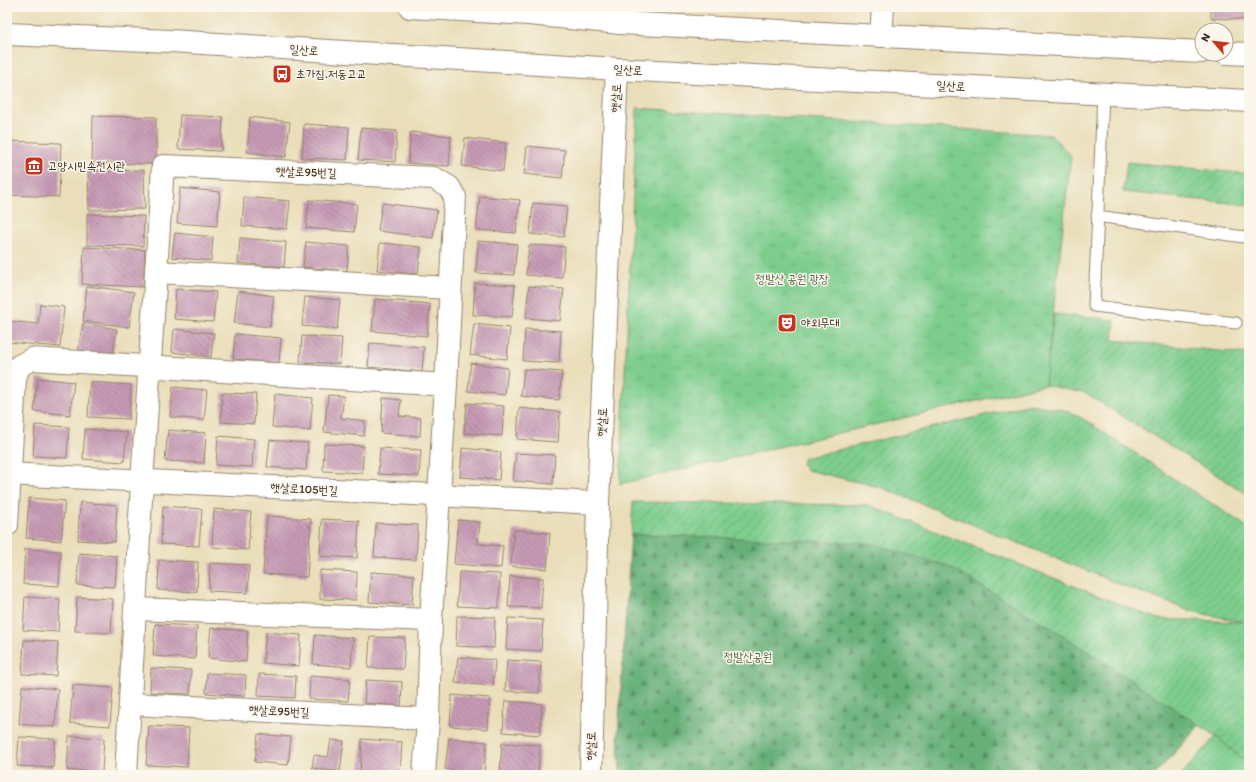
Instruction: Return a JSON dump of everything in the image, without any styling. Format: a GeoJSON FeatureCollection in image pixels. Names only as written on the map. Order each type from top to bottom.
{"type":"FeatureCollection","features":[{"type":"Feature","properties":{"kind":"street"},"geometry":{"type":"LineString","coordinates":[[410,7],[529,14],[621,15],[881,36],[1194,52]]}},
{"type":"Feature","properties":{"kind":"street"},"geometry":{"type":"LineString","coordinates":[[881,36],[883,7]]}},
{"type":"Feature","properties":{"kind":"street","name":"일산로"},"geometry":{"type":"LineString","coordinates":[[7,34],[171,41],[618,69],[1249,100]]}},
{"type":"Feature","properties":{"kind":"street"},"geometry":{"type":"LineString","coordinates":[[1234,53],[1249,54]]}},
{"type":"Feature","properties":{"kind":"street","name":"햇살로"},"geometry":{"type":"LineString","coordinates":[[591,775],[598,503],[618,69]]}},
{"type":"Feature","properties":{"kind":"street","name":"햇살로95번길"},"geometry":{"type":"LineString","coordinates":[[126,775],[142,481],[164,166],[434,178],[449,187],[455,197],[446,385],[431,620],[428,719],[424,775]]}},
{"type":"Feature","properties":{"kind":"street"},"geometry":{"type":"LineString","coordinates":[[156,272],[450,288]]}},
{"type":"Feature","properties":{"kind":"street"},"geometry":{"type":"LineString","coordinates":[[7,525],[8,474],[15,379],[19,366],[32,359],[446,385]]}},
{"type":"Feature","properties":{"kind":"street","name":"햇살로105번길"},"geometry":{"type":"LineString","coordinates":[[8,474],[598,503]]}},
{"type":"Feature","properties":{"kind":"street"},"geometry":{"type":"LineString","coordinates":[[135,609],[431,620]]}},
{"type":"Feature","properties":{"kind":"street","name":"햇살로95번길"},"geometry":{"type":"LineString","coordinates":[[130,704],[428,719]]}},
{"type":"Feature","properties":{"kind":"lane"},"geometry":{"type":"LineString","coordinates":[[1103,94],[1094,306],[1236,322]]}},
{"type":"Feature","properties":{"kind":"lane"},"geometry":{"type":"LineString","coordinates":[[1097,216],[1244,237]]}},
{"type":"Feature","properties":{"kind":"green space","name":"정발산 공원 광장"},"geometry":{"type":"Polygon","coordinates":[[[637,108],[1051,135],[1071,156],[1045,385],[620,484],[637,108]]]}},
{"type":"Feature","properties":{"kind":"green space"},"geometry":{"type":"Polygon","coordinates":[[[1127,162],[1249,174],[1249,205],[1123,192],[1127,162]]]}},
{"type":"Feature","properties":{"kind":"green space"},"geometry":{"type":"Polygon","coordinates":[[[1054,314],[1115,320],[1113,340],[1248,354],[1249,351],[1249,495],[1085,393],[1045,385],[1054,314]]]}},
{"type":"Feature","properties":{"kind":"green space"},"geometry":{"type":"Polygon","coordinates":[[[1031,404],[1069,411],[1085,420],[1249,528],[1249,765],[1216,736],[1060,633],[948,566],[869,543],[631,534],[633,502],[868,505],[1158,619],[1244,622],[1190,611],[1124,586],[883,488],[807,470],[802,464],[804,458],[1031,404]]]}},
{"type":"Feature","properties":{"kind":"green space","name":"정발산공원"},"geometry":{"type":"Polygon","coordinates":[[[631,534],[869,543],[948,566],[1060,633],[1200,725],[1154,775],[620,775],[618,735],[631,534]]]}},
{"type":"Feature","properties":{"kind":"green space"},"geometry":{"type":"Polygon","coordinates":[[[1216,736],[1249,765],[1249,775],[1181,775],[1216,736]]]}},
{"type":"Feature","properties":{"kind":"building"},"geometry":{"type":"Polygon","coordinates":[[[1211,7],[1249,7],[1249,20],[1211,18],[1211,7]]]}},
{"type":"Feature","properties":{"kind":"building"},"geometry":{"type":"Polygon","coordinates":[[[180,115],[223,117],[221,151],[178,149],[180,115]]]}},
{"type":"Feature","properties":{"kind":"building"},"geometry":{"type":"Polygon","coordinates":[[[93,116],[156,117],[156,164],[92,163],[93,116]]]}},
{"type":"Feature","properties":{"kind":"building"},"geometry":{"type":"Polygon","coordinates":[[[250,117],[290,122],[286,157],[247,152],[250,117]]]}},
{"type":"Feature","properties":{"kind":"building"},"geometry":{"type":"Polygon","coordinates":[[[304,124],[349,127],[347,160],[302,158],[304,124]]]}},
{"type":"Feature","properties":{"kind":"building"},"geometry":{"type":"Polygon","coordinates":[[[361,128],[397,131],[395,162],[358,160],[361,128]]]}},
{"type":"Feature","properties":{"kind":"building"},"geometry":{"type":"Polygon","coordinates":[[[411,132],[451,136],[449,166],[408,163],[411,132]]]}},
{"type":"Feature","properties":{"kind":"building"},"geometry":{"type":"Polygon","coordinates":[[[465,138],[506,143],[503,171],[462,166],[465,138]]]}},
{"type":"Feature","properties":{"kind":"building","name":"고양시민속전시관"},"geometry":{"type":"Polygon","coordinates":[[[7,141],[61,143],[59,197],[7,195],[7,141]]]}},
{"type":"Feature","properties":{"kind":"building"},"geometry":{"type":"Polygon","coordinates":[[[527,146],[565,150],[562,178],[524,174],[527,146]]]}},
{"type":"Feature","properties":{"kind":"building"},"geometry":{"type":"Polygon","coordinates":[[[144,170],[145,209],[89,210],[88,171],[144,170]]]}},
{"type":"Feature","properties":{"kind":"building"},"geometry":{"type":"Polygon","coordinates":[[[180,188],[220,192],[217,226],[177,223],[180,188]]]}},
{"type":"Feature","properties":{"kind":"building"},"geometry":{"type":"Polygon","coordinates":[[[480,196],[520,200],[516,233],[476,230],[480,196]]]}},
{"type":"Feature","properties":{"kind":"building"},"geometry":{"type":"Polygon","coordinates":[[[244,197],[290,201],[287,229],[242,226],[244,197]]]}},
{"type":"Feature","properties":{"kind":"building"},"geometry":{"type":"Polygon","coordinates":[[[309,200],[357,204],[354,232],[306,228],[309,200]]]}},
{"type":"Feature","properties":{"kind":"building"},"geometry":{"type":"Polygon","coordinates":[[[382,203],[437,210],[433,238],[378,231],[382,203]]]}},
{"type":"Feature","properties":{"kind":"building"},"geometry":{"type":"Polygon","coordinates":[[[533,203],[567,206],[564,237],[530,234],[533,203]]]}},
{"type":"Feature","properties":{"kind":"building"},"geometry":{"type":"Polygon","coordinates":[[[87,214],[144,216],[143,246],[87,245],[87,214]]]}},
{"type":"Feature","properties":{"kind":"building"},"geometry":{"type":"Polygon","coordinates":[[[175,233],[213,237],[211,261],[172,257],[175,233]]]}},
{"type":"Feature","properties":{"kind":"building"},"geometry":{"type":"Polygon","coordinates":[[[240,238],[286,242],[284,267],[238,263],[240,238]]]}},
{"type":"Feature","properties":{"kind":"building"},"geometry":{"type":"Polygon","coordinates":[[[478,241],[517,244],[514,275],[476,273],[478,241]]]}},
{"type":"Feature","properties":{"kind":"building"},"geometry":{"type":"Polygon","coordinates":[[[306,242],[349,246],[347,271],[303,267],[306,242]]]}},
{"type":"Feature","properties":{"kind":"building"},"geometry":{"type":"Polygon","coordinates":[[[380,243],[421,247],[418,274],[377,270],[380,243]]]}},
{"type":"Feature","properties":{"kind":"building"},"geometry":{"type":"Polygon","coordinates":[[[529,245],[565,247],[562,278],[526,275],[529,245]]]}},
{"type":"Feature","properties":{"kind":"building"},"geometry":{"type":"Polygon","coordinates":[[[84,247],[145,250],[143,287],[82,284],[84,247]]]}},
{"type":"Feature","properties":{"kind":"building"},"geometry":{"type":"Polygon","coordinates":[[[475,283],[515,285],[512,317],[473,315],[475,283]]]}},
{"type":"Feature","properties":{"kind":"building"},"geometry":{"type":"Polygon","coordinates":[[[87,286],[134,292],[129,327],[83,321],[87,286]]]}},
{"type":"Feature","properties":{"kind":"building"},"geometry":{"type":"Polygon","coordinates":[[[529,286],[564,289],[560,321],[526,318],[529,286]]]}},
{"type":"Feature","properties":{"kind":"building"},"geometry":{"type":"Polygon","coordinates":[[[176,289],[216,292],[213,322],[174,319],[176,289]]]}},
{"type":"Feature","properties":{"kind":"building"},"geometry":{"type":"Polygon","coordinates":[[[238,291],[274,296],[270,327],[234,323],[238,291]]]}},
{"type":"Feature","properties":{"kind":"building"},"geometry":{"type":"Polygon","coordinates":[[[305,297],[340,300],[337,329],[302,326],[305,297]]]}},
{"type":"Feature","properties":{"kind":"building"},"geometry":{"type":"Polygon","coordinates":[[[375,299],[430,304],[427,336],[372,331],[375,299]]]}},
{"type":"Feature","properties":{"kind":"building"},"geometry":{"type":"Polygon","coordinates":[[[40,304],[64,307],[60,347],[7,342],[7,321],[38,324],[40,304]]]}},
{"type":"Feature","properties":{"kind":"building"},"geometry":{"type":"Polygon","coordinates":[[[83,323],[117,329],[112,359],[78,353],[83,323]]]}},
{"type":"Feature","properties":{"kind":"building"},"geometry":{"type":"Polygon","coordinates":[[[474,324],[510,328],[507,359],[470,355],[474,324]]]}},
{"type":"Feature","properties":{"kind":"building"},"geometry":{"type":"Polygon","coordinates":[[[174,329],[214,333],[211,357],[172,352],[174,329]]]}},
{"type":"Feature","properties":{"kind":"building"},"geometry":{"type":"Polygon","coordinates":[[[525,329],[561,331],[559,363],[523,361],[525,329]]]}},
{"type":"Feature","properties":{"kind":"building"},"geometry":{"type":"Polygon","coordinates":[[[235,334],[281,338],[279,363],[233,359],[235,334]]]}},
{"type":"Feature","properties":{"kind":"building"},"geometry":{"type":"Polygon","coordinates":[[[302,336],[342,338],[340,364],[300,362],[302,336]]]}},
{"type":"Feature","properties":{"kind":"building"},"geometry":{"type":"Polygon","coordinates":[[[370,343],[424,347],[422,372],[368,367],[370,343]]]}},
{"type":"Feature","properties":{"kind":"building"},"geometry":{"type":"Polygon","coordinates":[[[471,363],[508,368],[505,395],[468,391],[471,363]]]}},
{"type":"Feature","properties":{"kind":"building"},"geometry":{"type":"Polygon","coordinates":[[[524,369],[562,372],[559,400],[521,396],[524,369]]]}},
{"type":"Feature","properties":{"kind":"building"},"geometry":{"type":"Polygon","coordinates":[[[38,378],[74,382],[70,415],[34,411],[38,378]]]}},
{"type":"Feature","properties":{"kind":"building"},"geometry":{"type":"Polygon","coordinates":[[[90,382],[131,385],[129,419],[88,417],[90,382]]]}},
{"type":"Feature","properties":{"kind":"building"},"geometry":{"type":"Polygon","coordinates":[[[173,387],[207,390],[204,420],[170,417],[173,387]]]}},
{"type":"Feature","properties":{"kind":"building"},"geometry":{"type":"Polygon","coordinates":[[[222,393],[256,394],[254,424],[221,422],[222,393]]]}},
{"type":"Feature","properties":{"kind":"building"},"geometry":{"type":"Polygon","coordinates":[[[275,394],[313,398],[310,431],[272,427],[275,394]]]}},
{"type":"Feature","properties":{"kind":"building"},"geometry":{"type":"Polygon","coordinates":[[[328,395],[344,396],[341,418],[365,421],[364,436],[324,432],[328,395]]]}},
{"type":"Feature","properties":{"kind":"building"},"geometry":{"type":"Polygon","coordinates":[[[383,398],[401,400],[399,416],[421,418],[420,436],[381,433],[383,398]]]}},
{"type":"Feature","properties":{"kind":"building"},"geometry":{"type":"Polygon","coordinates":[[[467,403],[504,406],[502,436],[464,433],[467,403]]]}},
{"type":"Feature","properties":{"kind":"building"},"geometry":{"type":"Polygon","coordinates":[[[519,408],[560,412],[558,442],[517,439],[519,408]]]}},
{"type":"Feature","properties":{"kind":"building"},"geometry":{"type":"Polygon","coordinates":[[[35,425],[69,427],[67,458],[33,456],[35,425]]]}},
{"type":"Feature","properties":{"kind":"building"},"geometry":{"type":"Polygon","coordinates":[[[85,429],[127,432],[124,462],[83,459],[85,429]]]}},
{"type":"Feature","properties":{"kind":"building"},"geometry":{"type":"Polygon","coordinates":[[[168,430],[206,433],[204,463],[165,461],[168,430]]]}},
{"type":"Feature","properties":{"kind":"building"},"geometry":{"type":"Polygon","coordinates":[[[218,436],[254,439],[252,467],[216,465],[218,436]]]}},
{"type":"Feature","properties":{"kind":"building"},"geometry":{"type":"Polygon","coordinates":[[[270,440],[308,443],[306,470],[267,467],[270,440]]]}},
{"type":"Feature","properties":{"kind":"building"},"geometry":{"type":"Polygon","coordinates":[[[324,444],[364,446],[362,473],[323,471],[324,444]]]}},
{"type":"Feature","properties":{"kind":"building"},"geometry":{"type":"Polygon","coordinates":[[[380,448],[421,450],[419,476],[378,474],[380,448]]]}},
{"type":"Feature","properties":{"kind":"building"},"geometry":{"type":"Polygon","coordinates":[[[462,448],[501,452],[499,480],[460,477],[462,448]]]}},
{"type":"Feature","properties":{"kind":"building"},"geometry":{"type":"Polygon","coordinates":[[[516,453],[555,455],[553,484],[513,481],[516,453]]]}},
{"type":"Feature","properties":{"kind":"building"},"geometry":{"type":"Polygon","coordinates":[[[29,498],[65,501],[61,541],[26,538],[29,498]]]}},
{"type":"Feature","properties":{"kind":"building"},"geometry":{"type":"Polygon","coordinates":[[[80,502],[117,505],[115,542],[78,540],[80,502]]]}},
{"type":"Feature","properties":{"kind":"building"},"geometry":{"type":"Polygon","coordinates":[[[163,506],[202,509],[199,546],[161,544],[163,506]]]}},
{"type":"Feature","properties":{"kind":"building"},"geometry":{"type":"Polygon","coordinates":[[[214,509],[251,512],[248,550],[212,547],[214,509]]]}},
{"type":"Feature","properties":{"kind":"building"},"geometry":{"type":"Polygon","coordinates":[[[267,516],[311,519],[307,577],[263,574],[267,516]]]}},
{"type":"Feature","properties":{"kind":"building"},"geometry":{"type":"Polygon","coordinates":[[[322,519],[359,521],[357,558],[320,556],[322,519]]]}},
{"type":"Feature","properties":{"kind":"building"},"geometry":{"type":"Polygon","coordinates":[[[458,520],[480,522],[478,544],[503,546],[501,568],[454,564],[458,520]]]}},
{"type":"Feature","properties":{"kind":"building"},"geometry":{"type":"Polygon","coordinates":[[[376,523],[418,525],[416,560],[374,557],[376,523]]]}},
{"type":"Feature","properties":{"kind":"building"},"geometry":{"type":"Polygon","coordinates":[[[514,530],[550,533],[547,569],[511,566],[514,530]]]}},
{"type":"Feature","properties":{"kind":"building"},"geometry":{"type":"Polygon","coordinates":[[[25,549],[61,551],[59,586],[23,584],[25,549]]]}},
{"type":"Feature","properties":{"kind":"building"},"geometry":{"type":"Polygon","coordinates":[[[79,553],[117,556],[115,587],[77,585],[79,553]]]}},
{"type":"Feature","properties":{"kind":"building"},"geometry":{"type":"Polygon","coordinates":[[[159,560],[198,562],[197,592],[158,590],[159,560]]]}},
{"type":"Feature","properties":{"kind":"building"},"geometry":{"type":"Polygon","coordinates":[[[210,563],[249,565],[248,593],[209,591],[210,563]]]}},
{"type":"Feature","properties":{"kind":"building"},"geometry":{"type":"Polygon","coordinates":[[[320,570],[357,572],[356,600],[320,599],[320,570]]]}},
{"type":"Feature","properties":{"kind":"building"},"geometry":{"type":"Polygon","coordinates":[[[371,572],[414,575],[412,605],[369,602],[371,572]]]}},
{"type":"Feature","properties":{"kind":"building"},"geometry":{"type":"Polygon","coordinates":[[[459,572],[500,574],[499,608],[457,606],[459,572]]]}},
{"type":"Feature","properties":{"kind":"building"},"geometry":{"type":"Polygon","coordinates":[[[510,576],[543,578],[541,608],[508,607],[510,576]]]}},
{"type":"Feature","properties":{"kind":"building"},"geometry":{"type":"Polygon","coordinates":[[[25,597],[60,599],[58,632],[23,630],[25,597]]]}},
{"type":"Feature","properties":{"kind":"building"},"geometry":{"type":"Polygon","coordinates":[[[77,597],[113,599],[111,633],[75,631],[77,597]]]}},
{"type":"Feature","properties":{"kind":"building"},"geometry":{"type":"Polygon","coordinates":[[[457,616],[495,617],[494,648],[456,646],[457,616]]]}},
{"type":"Feature","properties":{"kind":"building"},"geometry":{"type":"Polygon","coordinates":[[[508,618],[543,620],[541,651],[506,649],[508,618]]]}},
{"type":"Feature","properties":{"kind":"building"},"geometry":{"type":"Polygon","coordinates":[[[155,624],[197,626],[195,659],[153,656],[155,624]]]}},
{"type":"Feature","properties":{"kind":"building"},"geometry":{"type":"Polygon","coordinates":[[[211,628],[248,631],[246,662],[208,658],[211,628]]]}},
{"type":"Feature","properties":{"kind":"building"},"geometry":{"type":"Polygon","coordinates":[[[266,632],[301,635],[299,666],[263,663],[266,632]]]}},
{"type":"Feature","properties":{"kind":"building"},"geometry":{"type":"Polygon","coordinates":[[[315,635],[353,638],[351,667],[313,664],[315,635]]]}},
{"type":"Feature","properties":{"kind":"building"},"geometry":{"type":"Polygon","coordinates":[[[370,637],[405,638],[403,669],[368,668],[370,637]]]}},
{"type":"Feature","properties":{"kind":"building"},"geometry":{"type":"Polygon","coordinates":[[[24,640],[58,642],[56,676],[22,674],[24,640]]]}},
{"type":"Feature","properties":{"kind":"building"},"geometry":{"type":"Polygon","coordinates":[[[458,657],[495,660],[493,686],[455,683],[458,657]]]}},
{"type":"Feature","properties":{"kind":"building"},"geometry":{"type":"Polygon","coordinates":[[[507,660],[541,662],[539,693],[505,691],[507,660]]]}},
{"type":"Feature","properties":{"kind":"building"},"geometry":{"type":"Polygon","coordinates":[[[151,668],[191,670],[190,694],[150,692],[151,668]]]}},
{"type":"Feature","properties":{"kind":"building"},"geometry":{"type":"Polygon","coordinates":[[[207,673],[246,675],[245,696],[206,693],[207,673]]]}},
{"type":"Feature","properties":{"kind":"building"},"geometry":{"type":"Polygon","coordinates":[[[259,674],[296,676],[295,698],[258,696],[259,674]]]}},
{"type":"Feature","properties":{"kind":"building"},"geometry":{"type":"Polygon","coordinates":[[[310,676],[350,679],[348,701],[309,699],[310,676]]]}},
{"type":"Feature","properties":{"kind":"building"},"geometry":{"type":"Polygon","coordinates":[[[366,680],[402,682],[401,706],[364,703],[366,680]]]}},
{"type":"Feature","properties":{"kind":"building"},"geometry":{"type":"Polygon","coordinates":[[[73,685],[113,688],[110,726],[70,723],[73,685]]]}},
{"type":"Feature","properties":{"kind":"building"},"geometry":{"type":"Polygon","coordinates":[[[22,686],[58,689],[55,727],[19,724],[22,686]]]}},
{"type":"Feature","properties":{"kind":"building"},"geometry":{"type":"Polygon","coordinates":[[[452,695],[490,698],[488,729],[450,726],[452,695]]]}},
{"type":"Feature","properties":{"kind":"building"},"geometry":{"type":"Polygon","coordinates":[[[505,701],[542,704],[540,735],[503,732],[505,701]]]}},
{"type":"Feature","properties":{"kind":"building"},"geometry":{"type":"Polygon","coordinates":[[[149,726],[189,728],[187,767],[146,765],[149,726]]]}},
{"type":"Feature","properties":{"kind":"building"},"geometry":{"type":"Polygon","coordinates":[[[258,734],[291,737],[288,765],[255,762],[258,734]]]}},
{"type":"Feature","properties":{"kind":"building"},"geometry":{"type":"Polygon","coordinates":[[[69,736],[104,738],[102,772],[67,770],[69,736]]]}},
{"type":"Feature","properties":{"kind":"building"},"geometry":{"type":"Polygon","coordinates":[[[19,737],[55,739],[53,768],[17,766],[19,737]]]}},
{"type":"Feature","properties":{"kind":"building"},"geometry":{"type":"Polygon","coordinates":[[[449,738],[487,742],[484,773],[445,769],[449,738]]]}},
{"type":"Feature","properties":{"kind":"building"},"geometry":{"type":"Polygon","coordinates":[[[362,739],[402,742],[400,775],[360,774],[362,739]]]}},
{"type":"Feature","properties":{"kind":"building"},"geometry":{"type":"Polygon","coordinates":[[[331,740],[344,741],[340,772],[312,768],[314,755],[328,757],[331,740]]]}},
{"type":"Feature","properties":{"kind":"building"},"geometry":{"type":"Polygon","coordinates":[[[502,743],[540,745],[538,775],[500,774],[502,743]]]}},
{"type":"Feature","properties":{"kind":"place","name":"초가집.저동고교"},"geometry":{"type":"Point","coordinates":[282,74]}},
{"type":"Feature","properties":{"kind":"place","name":"고양시민속전시관"},"geometry":{"type":"Point","coordinates":[34,166]}},
{"type":"Feature","properties":{"kind":"place","name":"야외무대"},"geometry":{"type":"Point","coordinates":[787,323]}}]}
